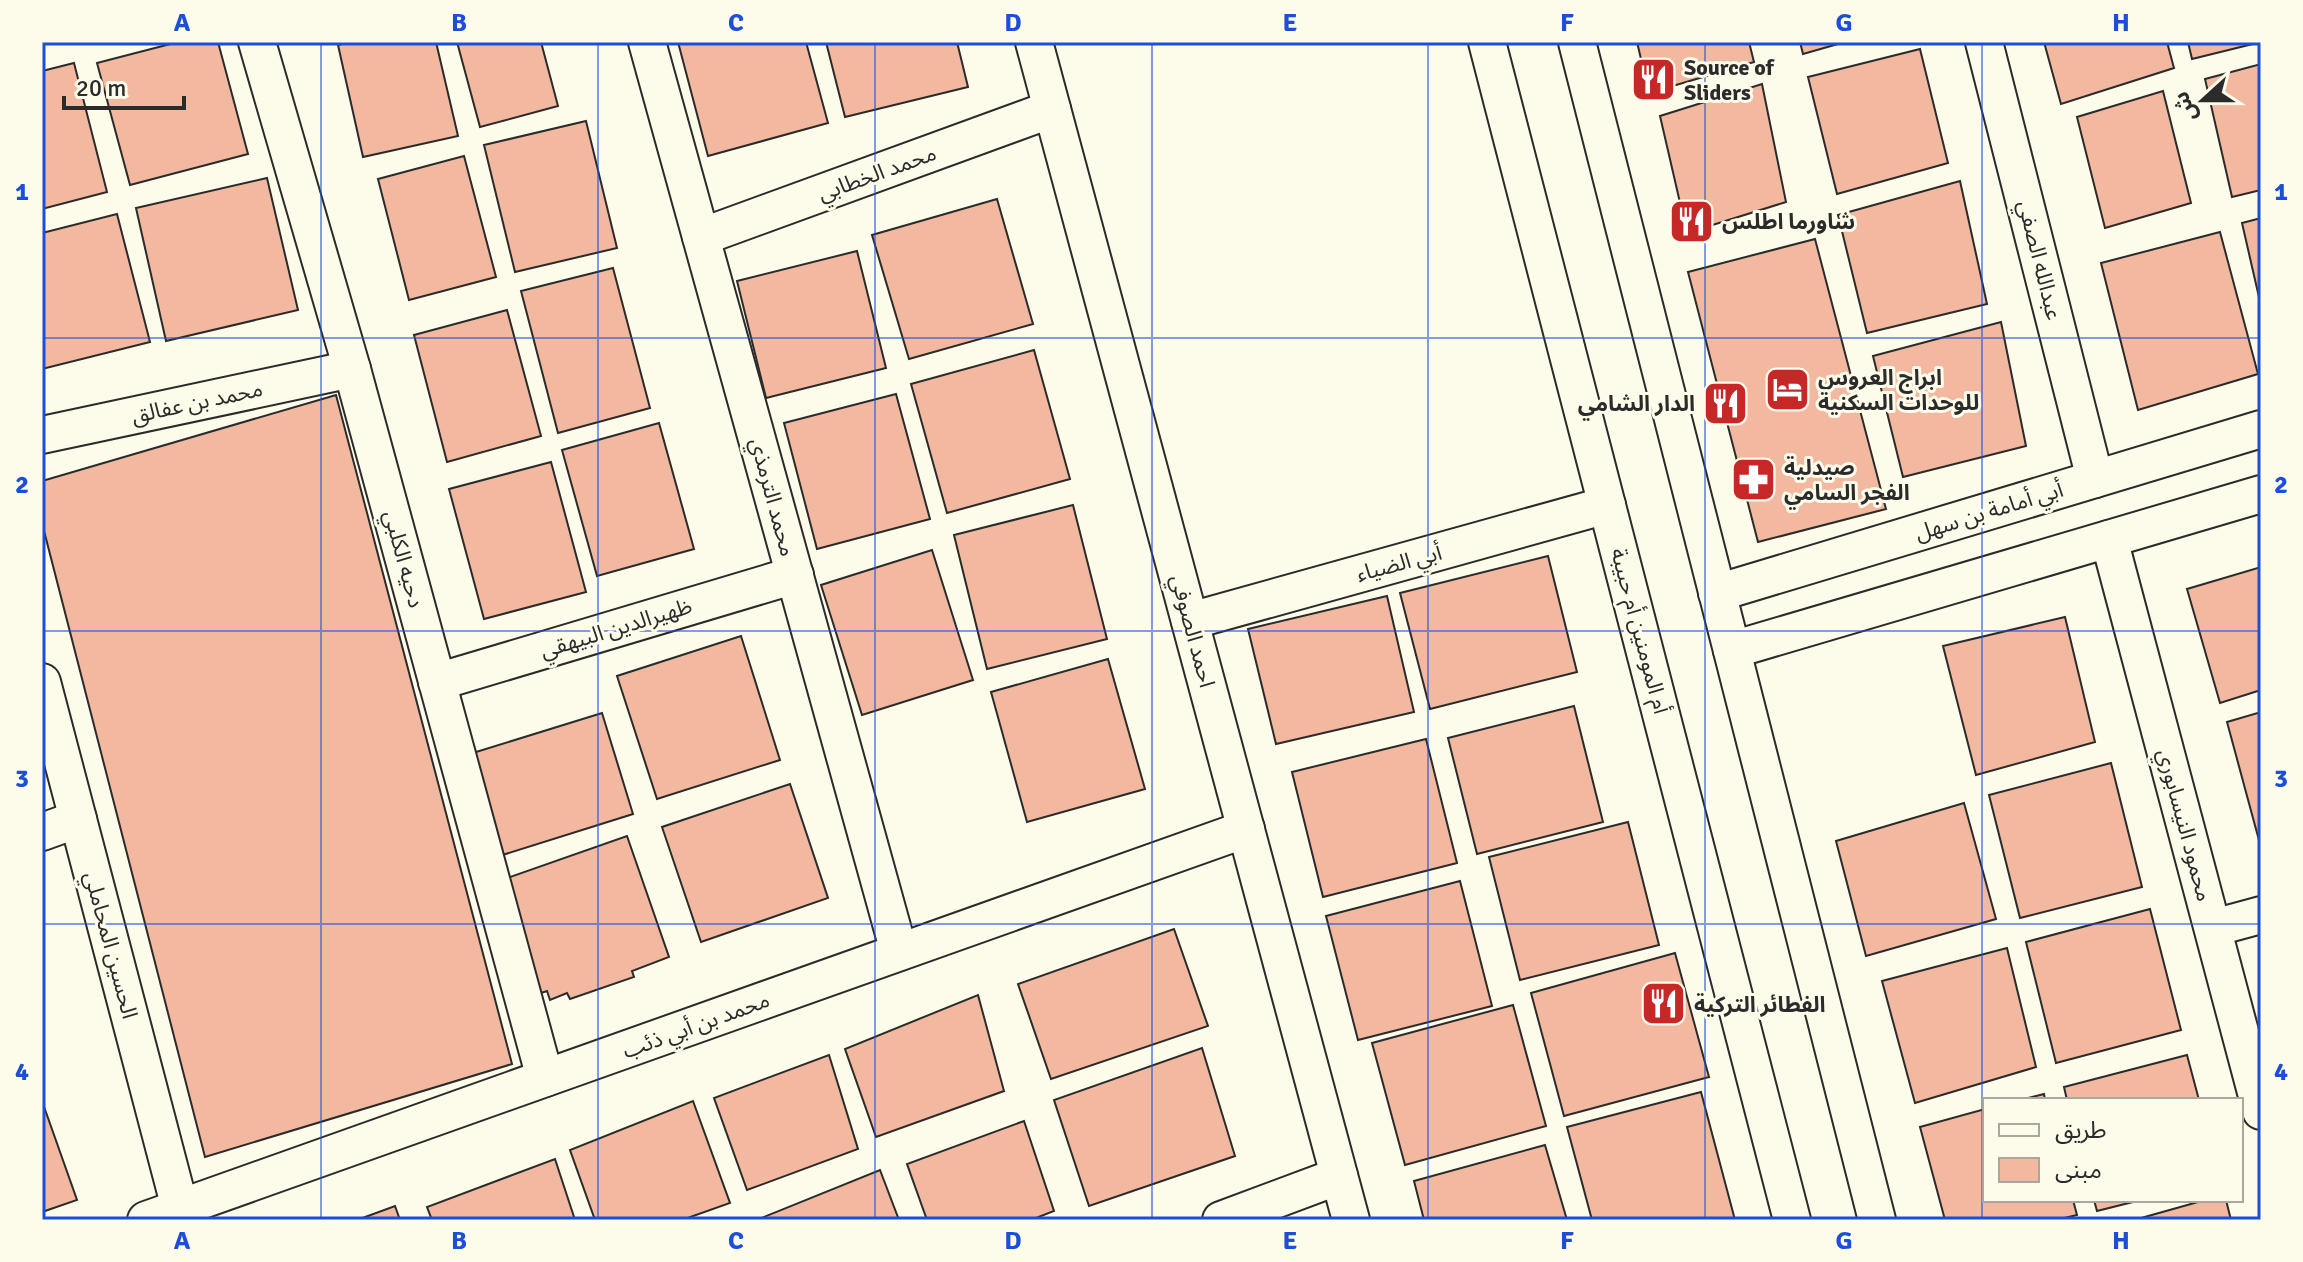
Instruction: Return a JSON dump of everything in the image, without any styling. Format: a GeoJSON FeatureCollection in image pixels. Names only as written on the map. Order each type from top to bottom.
{"type":"FeatureCollection","features":[{"type":"Feature","properties":{"kind":"street","name":"دحيه الكلبي"},"geometry":{"type":"LineString","coordinates":[[257,42],[352,369],[545,1078]]}},
{"type":"Feature","properties":{"kind":"street","name":"محمد الترمذي"},"geometry":{"type":"LineString","coordinates":[[647,42],[899,952]]}},
{"type":"Feature","properties":{"kind":"street","name":"احمد الصوفي"},"geometry":{"type":"LineString","coordinates":[[1034,42],[1351,1220]]}},
{"type":"Feature","properties":{"kind":"street","name":"أم المومنين أم حبيبة"},"geometry":{"type":"LineString","coordinates":[[1487,42],[1792,1220]]}},
{"type":"Feature","properties":{"kind":"street"},"geometry":{"type":"LineString","coordinates":[[1577,42],[1877,1220]]}},
{"type":"Feature","properties":{"kind":"street","name":"عبدالله الصفي"},"geometry":{"type":"LineString","coordinates":[[1984,42],[2095,479]]}},
{"type":"Feature","properties":{"kind":"street","name":"محمد الخطابي"},"geometry":{"type":"LineString","coordinates":[[701,237],[1052,109]]}},
{"type":"Feature","properties":{"kind":"street","name":"محمد بن عفالق"},"geometry":{"type":"LineString","coordinates":[[42,435],[352,369]]}},
{"type":"Feature","properties":{"kind":"street","name":"أبي أمامة بن سهل"},"geometry":{"type":"LineString","coordinates":[[1717,593],[2261,429]]}},
{"type":"Feature","properties":{"kind":"street"},"geometry":{"type":"LineString","coordinates":[[1732,650],[2261,494]]}},
{"type":"Feature","properties":{"kind":"street","name":"أبي الضياء"},"geometry":{"type":"LineString","coordinates":[[1190,621],[1607,505]]}},
{"type":"Feature","properties":{"kind":"street","name":"محمود النيسابوري"},"geometry":{"type":"LineString","coordinates":[[2109,539],[2261,1111]]}},
{"type":"Feature","properties":{"kind":"street","name":"ظهيرالدين البيهقي"},"geometry":{"type":"LineString","coordinates":[[437,682],[795,575]]}},
{"type":"Feature","properties":{"kind":"street","name":"الحسين المحاملي"},"geometry":{"type":"LineString","coordinates":[[42,682],[180,1208]]}},
{"type":"Feature","properties":{"kind":"street"},"geometry":{"type":"LineString","coordinates":[[42,832],[78,819]]}},
{"type":"Feature","properties":{"kind":"street","name":"محمد بن أبي ذئب"},"geometry":{"type":"LineString","coordinates":[[146,1220],[1246,829]]}},
{"type":"Feature","properties":{"kind":"street"},"geometry":{"type":"LineString","coordinates":[[2213,928],[2261,915]]}},
{"type":"Feature","properties":{"kind":"street"},"geometry":{"type":"LineString","coordinates":[[1221,1220],[1339,1176]]}},
{"type":"Feature","properties":{"kind":"building"},"geometry":{"type":"Polygon","coordinates":[[[178,42],[218,42],[248,154],[130,185],[97,63],[178,42]]]}},
{"type":"Feature","properties":{"kind":"building"},"geometry":{"type":"Polygon","coordinates":[[[350,42],[436,42],[458,136],[363,157],[338,45],[350,42]]]}},
{"type":"Feature","properties":{"kind":"building"},"geometry":{"type":"Polygon","coordinates":[[[457,42],[541,42],[558,106],[480,127],[457,42]]]}},
{"type":"Feature","properties":{"kind":"building"},"geometry":{"type":"Polygon","coordinates":[[[678,42],[806,42],[828,123],[708,156],[678,42]]]}},
{"type":"Feature","properties":{"kind":"building"},"geometry":{"type":"Polygon","coordinates":[[[826,42],[957,42],[968,87],[845,117],[826,42]]]}},
{"type":"Feature","properties":{"kind":"building"},"geometry":{"type":"Polygon","coordinates":[[[1637,42],[1749,42],[1754,62],[1649,93],[1637,42]]]}},
{"type":"Feature","properties":{"kind":"building"},"geometry":{"type":"Polygon","coordinates":[[[1800,42],[1845,42],[1803,54],[1800,42]]]}},
{"type":"Feature","properties":{"kind":"building"},"geometry":{"type":"Polygon","coordinates":[[[2044,42],[2167,42],[2174,68],[2061,104],[2044,42]]]}},
{"type":"Feature","properties":{"kind":"building"},"geometry":{"type":"Polygon","coordinates":[[[2188,42],[2261,42],[2192,59],[2188,42]]]}},
{"type":"Feature","properties":{"kind":"building"},"geometry":{"type":"Polygon","coordinates":[[[1920,49],[1948,163],[1837,194],[1808,77],[1920,49]]]}},
{"type":"Feature","properties":{"kind":"building"},"geometry":{"type":"Polygon","coordinates":[[[74,63],[107,192],[42,209],[42,71],[74,63]]]}},
{"type":"Feature","properties":{"kind":"building"},"geometry":{"type":"Polygon","coordinates":[[[2261,64],[2261,190],[2232,197],[2205,79],[2261,64]]]}},
{"type":"Feature","properties":{"kind":"building"},"geometry":{"type":"Polygon","coordinates":[[[1762,84],[1786,202],[1687,233],[1660,116],[1762,84]]]}},
{"type":"Feature","properties":{"kind":"building"},"geometry":{"type":"Polygon","coordinates":[[[2163,91],[2191,203],[2105,228],[2077,117],[2163,91]]]}},
{"type":"Feature","properties":{"kind":"building"},"geometry":{"type":"Polygon","coordinates":[[[586,121],[617,248],[515,272],[484,145],[586,121]]]}},
{"type":"Feature","properties":{"kind":"building"},"geometry":{"type":"Polygon","coordinates":[[[464,156],[496,277],[409,300],[378,179],[464,156]]]}},
{"type":"Feature","properties":{"kind":"building"},"geometry":{"type":"Polygon","coordinates":[[[267,178],[298,310],[166,341],[136,208],[267,178]]]}},
{"type":"Feature","properties":{"kind":"building"},"geometry":{"type":"Polygon","coordinates":[[[1960,181],[1987,304],[1867,333],[1838,215],[1960,181]]]}},
{"type":"Feature","properties":{"kind":"building"},"geometry":{"type":"Polygon","coordinates":[[[997,199],[1033,324],[909,359],[872,235],[997,199]]]}},
{"type":"Feature","properties":{"kind":"building"},"geometry":{"type":"Polygon","coordinates":[[[117,214],[150,342],[42,369],[42,233],[117,214]]]}},
{"type":"Feature","properties":{"kind":"building"},"geometry":{"type":"Polygon","coordinates":[[[2261,218],[2261,306],[2242,223],[2261,218]]]}},
{"type":"Feature","properties":{"kind":"building"},"geometry":{"type":"Polygon","coordinates":[[[2220,232],[2258,374],[2138,410],[2101,263],[2220,232]]]}},
{"type":"Feature","properties":{"kind":"building","name":"ابراج العروس للوحدات السكنية"},"geometry":{"type":"Polygon","coordinates":[[[1815,239],[1886,509],[1758,542],[1688,272],[1815,239]]]}},
{"type":"Feature","properties":{"kind":"building"},"geometry":{"type":"Polygon","coordinates":[[[857,251],[886,368],[766,398],[737,281],[857,251]]]}},
{"type":"Feature","properties":{"kind":"building"},"geometry":{"type":"Polygon","coordinates":[[[613,268],[650,408],[558,433],[521,291],[613,268]]]}},
{"type":"Feature","properties":{"kind":"building"},"geometry":{"type":"Polygon","coordinates":[[[507,310],[541,436],[447,462],[414,335],[507,310]]]}},
{"type":"Feature","properties":{"kind":"building"},"geometry":{"type":"Polygon","coordinates":[[[2001,322],[2026,446],[1903,477],[1873,356],[2001,322]]]}},
{"type":"Feature","properties":{"kind":"building"},"geometry":{"type":"Polygon","coordinates":[[[1034,350],[1070,479],[947,513],[911,384],[1034,350]]]}},
{"type":"Feature","properties":{"kind":"building"},"geometry":{"type":"Polygon","coordinates":[[[896,394],[930,519],[817,549],[784,423],[896,394]]]}},
{"type":"Feature","properties":{"kind":"building"},"geometry":{"type":"Polygon","coordinates":[[[336,395],[512,1064],[205,1157],[42,523],[42,481],[336,395]]]}},
{"type":"Feature","properties":{"kind":"building"},"geometry":{"type":"Polygon","coordinates":[[[659,423],[694,549],[597,576],[562,450],[659,423]]]}},
{"type":"Feature","properties":{"kind":"building"},"geometry":{"type":"Polygon","coordinates":[[[551,462],[586,592],[484,619],[449,489],[551,462]]]}},
{"type":"Feature","properties":{"kind":"building"},"geometry":{"type":"Polygon","coordinates":[[[1073,505],[1107,639],[987,669],[954,535],[1073,505]]]}},
{"type":"Feature","properties":{"kind":"building"},"geometry":{"type":"Polygon","coordinates":[[[932,550],[973,680],[862,715],[821,585],[932,550]]]}},
{"type":"Feature","properties":{"kind":"building"},"geometry":{"type":"Polygon","coordinates":[[[1548,556],[1577,672],[1430,709],[1400,593],[1548,556]]]}},
{"type":"Feature","properties":{"kind":"building"},"geometry":{"type":"Polygon","coordinates":[[[2261,567],[2261,690],[2220,703],[2187,589],[2261,567]]]}},
{"type":"Feature","properties":{"kind":"building"},"geometry":{"type":"Polygon","coordinates":[[[1387,596],[1414,712],[1276,744],[1248,629],[1387,596]]]}},
{"type":"Feature","properties":{"kind":"building"},"geometry":{"type":"Polygon","coordinates":[[[2065,617],[2095,742],[1976,775],[1943,646],[2065,617]]]}},
{"type":"Feature","properties":{"kind":"building"},"geometry":{"type":"Polygon","coordinates":[[[741,636],[780,760],[657,799],[617,676],[741,636]]]}},
{"type":"Feature","properties":{"kind":"building"},"geometry":{"type":"Polygon","coordinates":[[[1108,659],[1145,789],[1027,822],[991,692],[1108,659]]]}},
{"type":"Feature","properties":{"kind":"building"},"geometry":{"type":"Polygon","coordinates":[[[1574,706],[1603,822],[1477,854],[1448,738],[1574,706]]]}},
{"type":"Feature","properties":{"kind":"building"},"geometry":{"type":"Polygon","coordinates":[[[2261,712],[2261,844],[2260,844],[2227,722],[2261,712]]]}},
{"type":"Feature","properties":{"kind":"building"},"geometry":{"type":"Polygon","coordinates":[[[602,713],[633,814],[493,858],[460,757],[602,713]]]}},
{"type":"Feature","properties":{"kind":"building"},"geometry":{"type":"Polygon","coordinates":[[[1426,739],[1457,863],[1323,897],[1292,772],[1426,739]]]}},
{"type":"Feature","properties":{"kind":"building"},"geometry":{"type":"Polygon","coordinates":[[[2111,763],[2142,887],[2020,918],[1989,795],[2111,763]]]}},
{"type":"Feature","properties":{"kind":"building"},"geometry":{"type":"Polygon","coordinates":[[[790,784],[828,898],[701,942],[662,827],[790,784]]]}},
{"type":"Feature","properties":{"kind":"building"},"geometry":{"type":"Polygon","coordinates":[[[1964,803],[1996,919],[1866,956],[1836,841],[1964,803]]]}},
{"type":"Feature","properties":{"kind":"building"},"geometry":{"type":"Polygon","coordinates":[[[1628,822],[1659,945],[1520,980],[1489,857],[1628,822]]]}},
{"type":"Feature","properties":{"kind":"building"},"geometry":{"type":"Polygon","coordinates":[[[627,836],[669,957],[632,971],[634,977],[570,999],[567,993],[550,1000],[547,991],[532,996],[493,883],[627,836]]]}},
{"type":"Feature","properties":{"kind":"building"},"geometry":{"type":"Polygon","coordinates":[[[1460,881],[1492,1006],[1358,1040],[1326,916],[1460,881]]]}},
{"type":"Feature","properties":{"kind":"building"},"geometry":{"type":"Polygon","coordinates":[[[2150,909],[2181,1030],[2056,1063],[2026,942],[2150,909]]]}},
{"type":"Feature","properties":{"kind":"building"},"geometry":{"type":"Polygon","coordinates":[[[1174,929],[1208,1026],[1051,1079],[1018,984],[1174,929]]]}},
{"type":"Feature","properties":{"kind":"building"},"geometry":{"type":"Polygon","coordinates":[[[2007,948],[2036,1067],[1915,1103],[1882,981],[2007,948]]]}},
{"type":"Feature","properties":{"kind":"building"},"geometry":{"type":"Polygon","coordinates":[[[1675,953],[1709,1077],[1564,1116],[1531,993],[1675,953]]]}},
{"type":"Feature","properties":{"kind":"building"},"geometry":{"type":"Polygon","coordinates":[[[978,995],[1004,1091],[876,1137],[845,1049],[978,995]]]}},
{"type":"Feature","properties":{"kind":"building"},"geometry":{"type":"Polygon","coordinates":[[[1513,1005],[1546,1126],[1405,1165],[1372,1043],[1513,1005]]]}},
{"type":"Feature","properties":{"kind":"building"},"geometry":{"type":"Polygon","coordinates":[[[1202,1048],[1235,1156],[1089,1206],[1054,1100],[1202,1048]]]}},
{"type":"Feature","properties":{"kind":"building"},"geometry":{"type":"Polygon","coordinates":[[[829,1055],[858,1149],[747,1190],[714,1098],[829,1055]]]}},
{"type":"Feature","properties":{"kind":"building"},"geometry":{"type":"Polygon","coordinates":[[[2187,1055],[2198,1098],[2067,1098],[2064,1087],[2187,1055]]]}},
{"type":"Feature","properties":{"kind":"building"},"geometry":{"type":"Polygon","coordinates":[[[1701,1092],[1735,1220],[1592,1220],[1567,1127],[1701,1092]]]}},
{"type":"Feature","properties":{"kind":"building"},"geometry":{"type":"Polygon","coordinates":[[[42,1101],[77,1200],[42,1212],[42,1101]]]}},
{"type":"Feature","properties":{"kind":"building"},"geometry":{"type":"Polygon","coordinates":[[[693,1101],[730,1203],[682,1220],[595,1220],[570,1150],[693,1101]]]}},
{"type":"Feature","properties":{"kind":"building"},"geometry":{"type":"Polygon","coordinates":[[[1983,1110],[1983,1202],[2074,1202],[2077,1215],[2056,1220],[1945,1220],[1920,1127],[1983,1110]]]}},
{"type":"Feature","properties":{"kind":"building"},"geometry":{"type":"Polygon","coordinates":[[[1024,1121],[1054,1211],[1031,1220],[927,1220],[907,1164],[1024,1121]]]}},
{"type":"Feature","properties":{"kind":"building"},"geometry":{"type":"Polygon","coordinates":[[[1545,1145],[1567,1220],[1424,1220],[1414,1181],[1545,1145]]]}},
{"type":"Feature","properties":{"kind":"building"},"geometry":{"type":"Polygon","coordinates":[[[555,1159],[575,1220],[432,1220],[427,1207],[555,1159]]]}},
{"type":"Feature","properties":{"kind":"building"},"geometry":{"type":"Polygon","coordinates":[[[880,1170],[899,1220],[759,1220],[759,1219],[880,1170]]]}},
{"type":"Feature","properties":{"kind":"building"},"geometry":{"type":"Polygon","coordinates":[[[2095,1202],[2133,1202],[2097,1211],[2095,1202]]]}},
{"type":"Feature","properties":{"kind":"building"},"geometry":{"type":"Polygon","coordinates":[[[2198,1202],[2226,1202],[2231,1220],[2134,1220],[2198,1202]]]}},
{"type":"Feature","properties":{"kind":"building"},"geometry":{"type":"Polygon","coordinates":[[[395,1206],[400,1220],[357,1220],[395,1206]]]}},
{"type":"Feature","properties":{"kind":"place","name":"Source of Sliders"},"geometry":{"type":"Point","coordinates":[1653,80]}},
{"type":"Feature","properties":{"kind":"place","name":"شاورما اطلس"},"geometry":{"type":"Point","coordinates":[1691,221]}},
{"type":"Feature","properties":{"kind":"place","name":"ابراج العروس للوحدات السكنية"},"geometry":{"type":"Point","coordinates":[1787,390]}},
{"type":"Feature","properties":{"kind":"place","name":"الدار الشامي"},"geometry":{"type":"Point","coordinates":[1726,403]}},
{"type":"Feature","properties":{"kind":"place","name":"صيدلية الفجر السامي"},"geometry":{"type":"Point","coordinates":[1753,480]}},
{"type":"Feature","properties":{"kind":"place","name":"الفطائر التركية"},"geometry":{"type":"Point","coordinates":[1663,1004]}}]}
